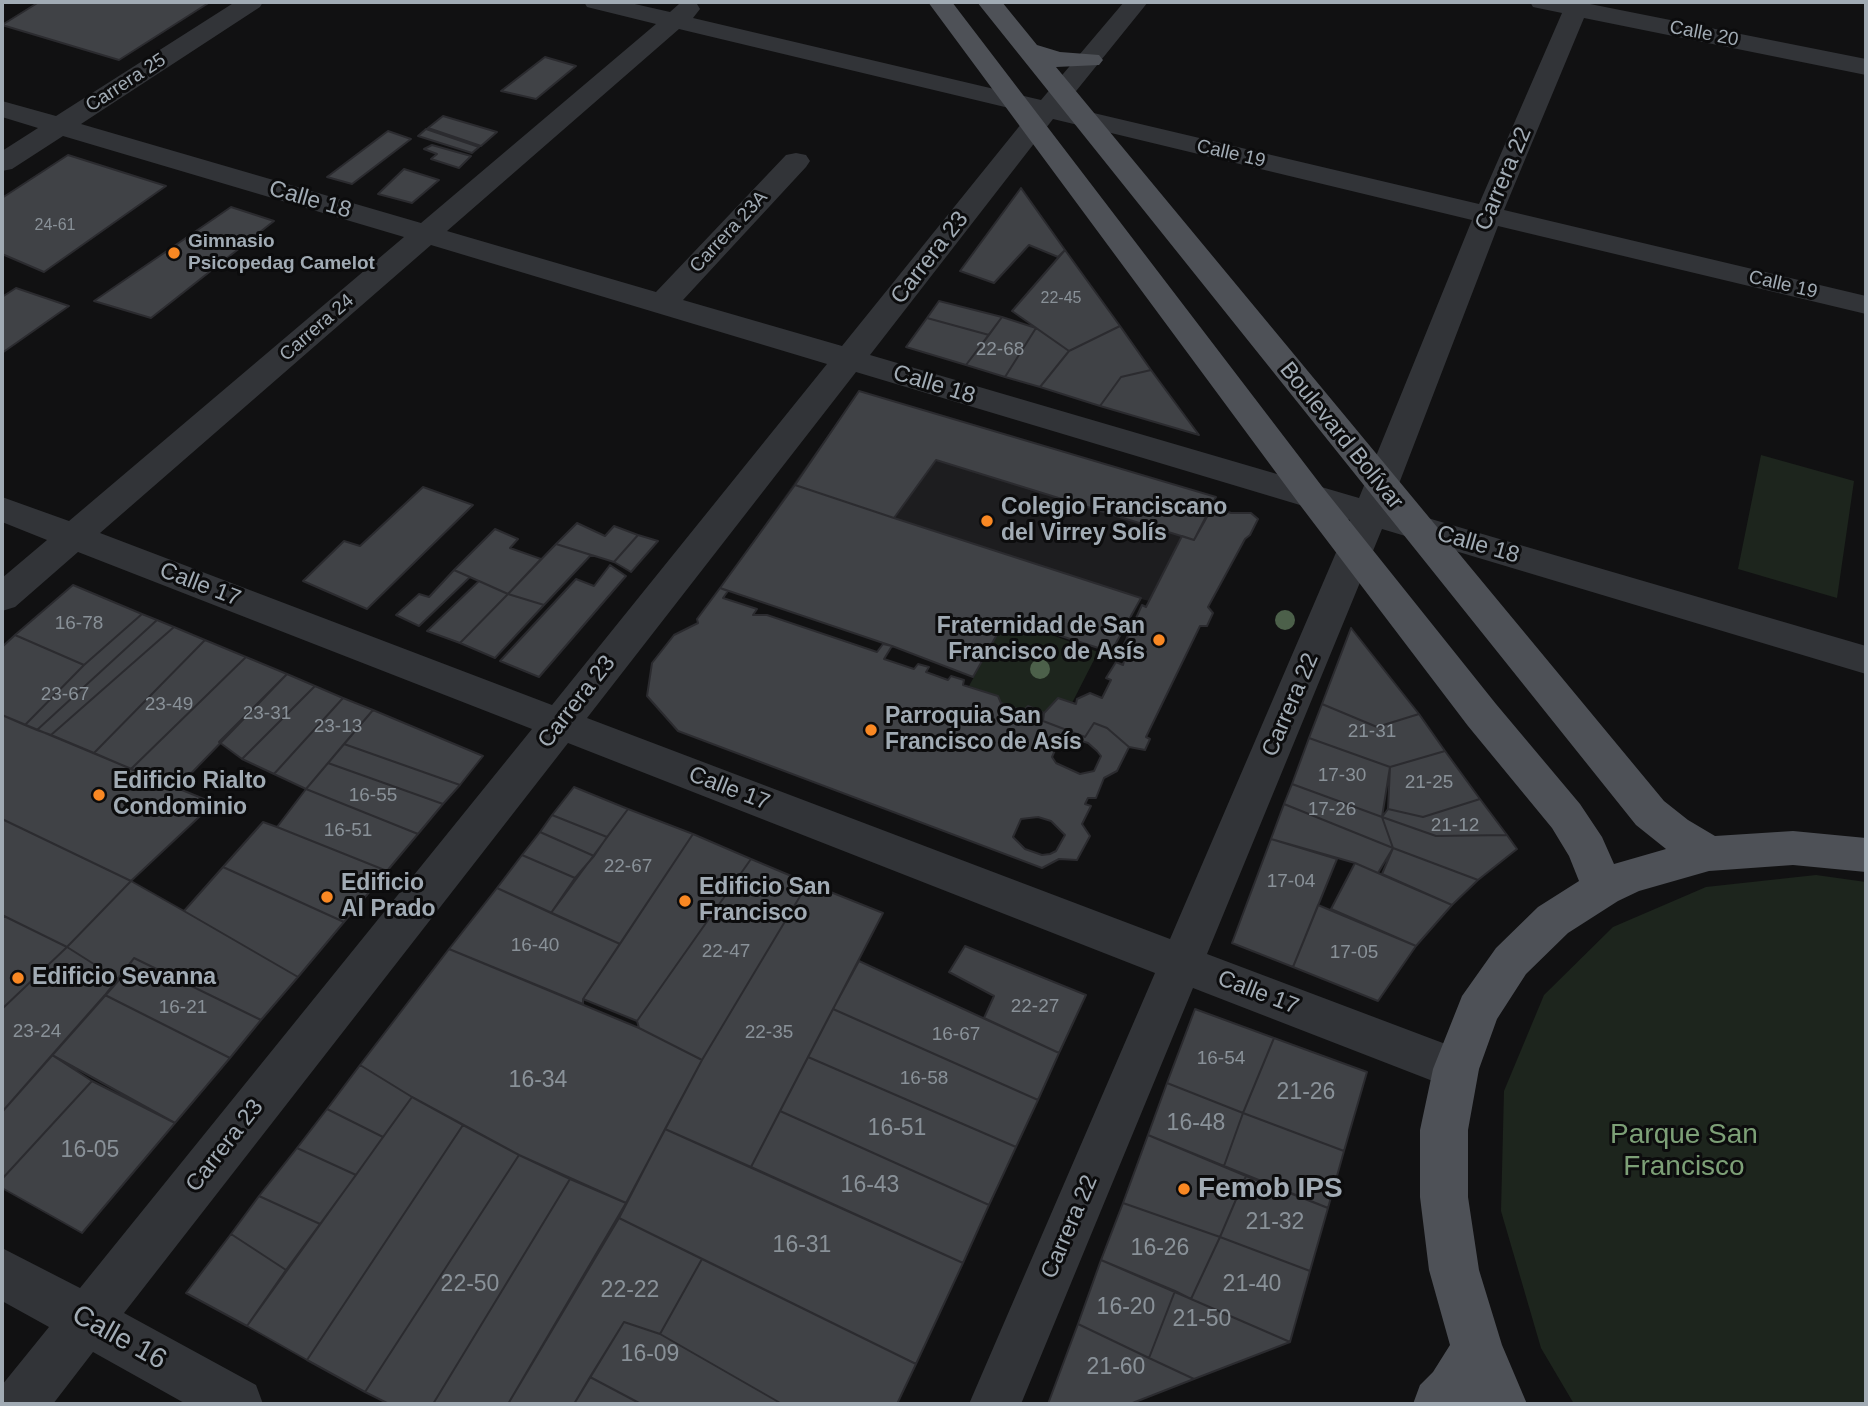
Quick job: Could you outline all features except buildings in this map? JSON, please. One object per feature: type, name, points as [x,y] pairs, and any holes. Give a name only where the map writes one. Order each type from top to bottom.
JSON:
[{"type":"main road","name":"Boulevard Bolívar","points":[[940,2],[1048,110],[1370,517],[1482,715],[1566,816],[1587,849],[1603,888]]},
{"type":"main road","name":"Boulevard Bolívar","points":[[989,2],[1028,50],[1048,110],[1312,497],[1370,517]]},
{"type":"main road","points":[[1028,50],[1058,60],[1090,60]]},
{"type":"main road","name":"Boulevard Bolívar","points":[[1414,526],[1650,813],[1673,832],[1709,854]]},
{"type":"main road","points":[[1501,1404],[1477,1349],[1454,1270],[1444,1197],[1444,1130],[1456,1069],[1478,1010],[1511,961],[1553,920],[1603,888],[1660,866],[1709,854],[1793,848],[1866,855]]},
{"type":"main road","points":[[1439,1404],[1452,1391],[1477,1349]]},
{"type":"street","name":"Carrera 25","points":[[2,163],[251,2]]},
{"type":"street","name":"Calle 19","points":[[596,2],[685,11],[1048,110],[1866,305]]},
{"type":"street","name":"Carrera 23","points":[[20,1404],[1136,2]]},
{"type":"street","name":"Calle 20","points":[[1542,2],[1577,5],[1866,67]]},
{"type":"street","name":"Carrera 22","points":[[995,1404],[1370,517],[1488,215],[1577,5]]},
{"type":"street","name":"Carrera 24","points":[[2,598],[685,11]]},
{"type":"street","name":"Calle 18","points":[[2,109],[1312,497]]},
{"type":"street","name":"Carrera 23A","points":[[662,304],[796,161]]},
{"type":"street","name":"Calle 17","points":[[2,509],[1456,1069]]},
{"type":"street","name":"Calle 18","points":[[1370,517],[1414,526],[1866,660]]},
{"type":"street","name":"Calle 16","points":[[2,1273],[237,1404]]},
{"type":"shaded area","name":"Colegio Franciscano del Virrey Solís","points":[[859,391],[1216,497],[1194,540],[1182,536],[1149,601],[1141,599],[1111,652],[1011,620],[1004,622],[973,677],[892,646],[720,588]]},
{"type":"green space","points":[[1761,455],[1854,481],[1837,598],[1738,569]]},
{"type":"green space","points":[[1011,620],[1098,652],[1072,703],[1058,698],[1044,713],[1028,707],[1023,711],[1001,703],[998,696],[969,686],[1004,622]]},
{"type":"green space","name":"Parque San Francisco","points":[[1816,875],[1866,882],[1866,1404],[1574,1404],[1541,1348],[1501,1211],[1504,1091],[1544,995],[1613,927],[1706,887]]},
{"type":"place","name":"Gimnasio Psicopedag Camelot","points":[[174,253]]},
{"type":"place","name":"Colegio Franciscano del Virrey Solís","points":[[987,521]]},
{"type":"place","name":"Fraternidad de San Francisco de Asís","points":[[1159,640]]},
{"type":"place","name":"Parroquia San Francisco de Asís","points":[[871,730]]},
{"type":"place","name":"Edificio Rialto Condominio","points":[[99,795]]},
{"type":"place","name":"Edificio Al Prado","points":[[327,897]]},
{"type":"place","name":"Edificio San Francisco","points":[[685,901]]},
{"type":"place","name":"Edificio Sevanna","points":[[18,978]]},
{"type":"place","name":"Femob IPS","points":[[1184,1189]]}]
